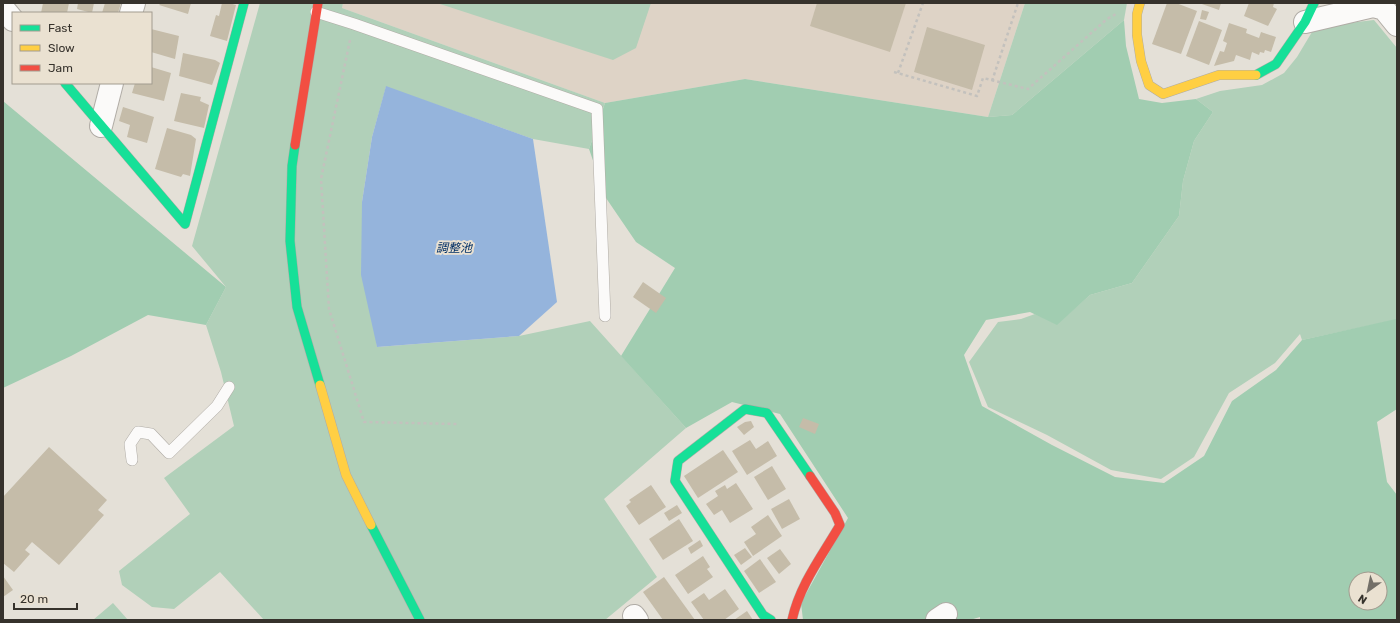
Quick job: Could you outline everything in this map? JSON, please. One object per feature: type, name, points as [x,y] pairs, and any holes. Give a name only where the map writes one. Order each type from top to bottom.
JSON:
[{"type":"street","points":[[66,84],[185,224],[244,3]]},
{"type":"street","points":[[1140,3],[1137,14],[1137,35],[1141,61],[1149,85],[1163,94],[1219,75],[1256,75],[1276,64],[1309,12],[1373,6],[1384,8],[1397,25]]},
{"type":"street","points":[[317,7],[292,166],[290,241],[297,307],[346,475],[420,620]]},
{"type":"street","points":[[101,126],[112,84]]},
{"type":"street","points":[[771,620],[763,615],[675,481],[678,461],[745,409],[767,413],[835,513],[840,525],[832,541],[802,588],[792,620]]},
{"type":"lane","points":[[317,7],[354,24],[597,109],[605,316]]},
{"type":"lane","points":[[132,460],[130,444],[138,432],[151,434],[169,453],[217,406],[229,387]]},
{"type":"path","points":[[898,73],[923,3]]},
{"type":"path","points":[[992,81],[1018,3]]},
{"type":"path","points":[[894,72],[977,96],[983,78],[1028,89],[1107,19]]},
{"type":"path","points":[[354,24],[321,179],[329,309],[364,422],[457,424]]},
{"type":"shaded area","points":[[343,3],[1025,3],[988,117],[745,79],[605,103],[342,8]]},
{"type":"green space","points":[[260,3],[343,3],[342,8],[605,103],[589,149],[533,139],[386,87],[372,137],[362,202],[377,347],[519,336],[590,321],[686,428],[604,499],[657,577],[605,620],[264,620],[220,572],[174,609],[152,607],[122,585],[119,571],[190,514],[164,478],[234,426],[221,372],[206,325],[226,287],[192,246]]},
{"type":"green space","points":[[437,3],[651,3],[636,48],[613,60]]},
{"type":"green space","points":[[1025,3],[1127,3],[1124,20],[1012,115],[988,117]]},
{"type":"green space","points":[[1124,20],[1126,46],[1139,99],[1162,103],[1196,99],[1213,112],[1194,141],[1183,181],[1179,216],[1132,283],[1090,295],[1057,325],[1030,312],[986,320],[964,355],[982,406],[1052,445],[1115,477],[1164,483],[1204,456],[1232,401],[1276,370],[1302,340],[1396,319],[1397,409],[1377,422],[1387,482],[1397,495],[1397,620],[980,620],[980,617],[970,620],[803,620],[801,603],[848,518],[780,414],[732,402],[686,428],[621,356],[675,268],[636,242],[606,198],[589,149],[605,103],[745,79],[988,117],[1012,115]]},
{"type":"green space","points":[[1374,20],[1397,48],[1397,322],[1395,320],[1302,340],[1300,334],[1275,363],[1229,393],[1194,457],[1161,479],[1111,470],[1047,435],[988,407],[969,362],[998,322],[1021,319],[1035,314],[1057,324],[1090,295],[1132,283],[1179,216],[1183,181],[1194,141],[1213,112],[1196,99],[1220,91],[1262,85],[1284,73],[1297,57],[1315,27]]},
{"type":"green space","points":[[3,101],[226,287],[206,325],[148,315],[71,356],[3,388]]},
{"type":"green space","points":[[113,603],[128,620],[93,620]]},
{"type":"water","name":"調整池","points":[[386,86],[533,139],[557,302],[519,336],[377,347],[361,275],[362,202],[372,137]]},
{"type":"building","points":[[43,3],[69,3],[67,12],[41,12]]},
{"type":"building","points":[[78,3],[94,3],[92,12],[77,9]]},
{"type":"building","points":[[105,3],[121,3],[118,12],[102,12]]},
{"type":"building","points":[[161,3],[191,3],[188,14],[159,5]]},
{"type":"building","points":[[222,3],[236,5],[227,41],[210,36],[216,15],[219,16]]},
{"type":"building","points":[[817,3],[906,3],[890,52],[810,26]]},
{"type":"building","points":[[1167,3],[1176,3],[1197,11],[1181,54],[1152,44]]},
{"type":"building","points":[[1199,3],[1221,3],[1219,10]]},
{"type":"building","points":[[1249,3],[1274,3],[1273,7],[1277,9],[1268,26],[1244,16]]},
{"type":"building","points":[[1202,10],[1209,12],[1206,20],[1200,19]]},
{"type":"building","points":[[1199,21],[1222,30],[1209,65],[1186,56]]},
{"type":"building","points":[[1229,23],[1247,29],[1246,33],[1259,38],[1261,32],[1276,37],[1271,52],[1265,50],[1264,53],[1260,52],[1259,55],[1252,52],[1250,60],[1236,55],[1234,61],[1214,66],[1220,51],[1224,52],[1227,43],[1223,41]]},
{"type":"building","points":[[927,27],[985,45],[972,90],[914,72]]},
{"type":"building","points":[[152,29],[179,36],[175,59],[152,52]]},
{"type":"building","points":[[183,53],[215,60],[220,63],[212,85],[179,76]]},
{"type":"building","points":[[152,67],[171,73],[164,101],[132,93],[135,84],[152,84]]},
{"type":"building","points":[[181,93],[201,97],[200,101],[209,105],[204,128],[174,121]]},
{"type":"building","points":[[123,107],[154,117],[147,143],[127,137],[130,125],[119,121]]},
{"type":"building","points":[[167,128],[191,135],[196,139],[190,176],[183,174],[181,177],[155,169]]},
{"type":"building","points":[[643,282],[666,298],[656,313],[633,297]]},
{"type":"building","points":[[803,418],[819,424],[815,434],[799,427]]},
{"type":"building","points":[[751,421],[754,427],[744,435],[737,427],[745,422]]},
{"type":"building","points":[[750,440],[756,449],[768,441],[777,456],[747,475],[732,451]]},
{"type":"building","points":[[49,447],[107,500],[98,510],[104,515],[59,565],[32,542],[25,550],[30,554],[14,572],[3,563],[3,497]]},
{"type":"building","points":[[723,450],[738,472],[698,498],[684,476]]},
{"type":"building","points":[[772,466],[786,489],[768,500],[754,477]]},
{"type":"building","points":[[736,483],[753,509],[730,523],[722,510],[714,515],[706,504],[718,496],[715,491],[725,485],[727,489]]},
{"type":"building","points":[[651,485],[666,507],[639,525],[626,506],[631,502],[629,500]]},
{"type":"building","points":[[789,499],[800,519],[782,529],[771,509]]},
{"type":"building","points":[[677,505],[682,513],[669,521],[664,513]]},
{"type":"building","points":[[768,515],[782,536],[753,556],[744,542],[756,534],[751,527]]},
{"type":"building","points":[[679,519],[693,541],[663,560],[649,539]]},
{"type":"building","points":[[700,540],[703,546],[691,554],[688,548]]},
{"type":"building","points":[[745,548],[752,557],[741,565],[734,555]]},
{"type":"building","points":[[780,549],[791,564],[779,574],[767,558]]},
{"type":"building","points":[[703,556],[710,567],[707,569],[713,577],[688,594],[675,575]]},
{"type":"building","points":[[760,559],[776,582],[759,593],[744,571]]},
{"type":"building","points":[[3,576],[13,590],[3,597]]},
{"type":"building","points":[[664,577],[695,620],[663,620],[643,592]]},
{"type":"building","points":[[725,589],[739,609],[724,620],[704,620],[691,602],[704,593],[709,600]]},
{"type":"building","points":[[747,611],[753,620],[734,620]]},
{"type":"traffic: fast","points":[[66,84],[185,224],[244,3]]},
{"type":"traffic: fast","points":[[1256,75],[1276,64],[1305,22],[1314,3]]},
{"type":"traffic: fast","points":[[295,145],[292,166],[290,241],[297,307],[320,385]]},
{"type":"traffic: fast","points":[[771,620],[763,615],[675,481],[678,461],[745,409],[767,413],[810,476]]},
{"type":"traffic: fast","points":[[371,525],[420,620]]},
{"type":"traffic: slow","points":[[1140,3],[1137,14],[1137,35],[1141,61],[1149,85],[1163,94],[1219,75],[1256,75]]},
{"type":"traffic: slow","points":[[320,385],[346,475],[371,525]]},
{"type":"traffic: jam","points":[[295,145],[318,3]]},
{"type":"traffic: jam","points":[[792,620],[800,594],[806,582],[840,525],[835,513],[810,476]]}]
